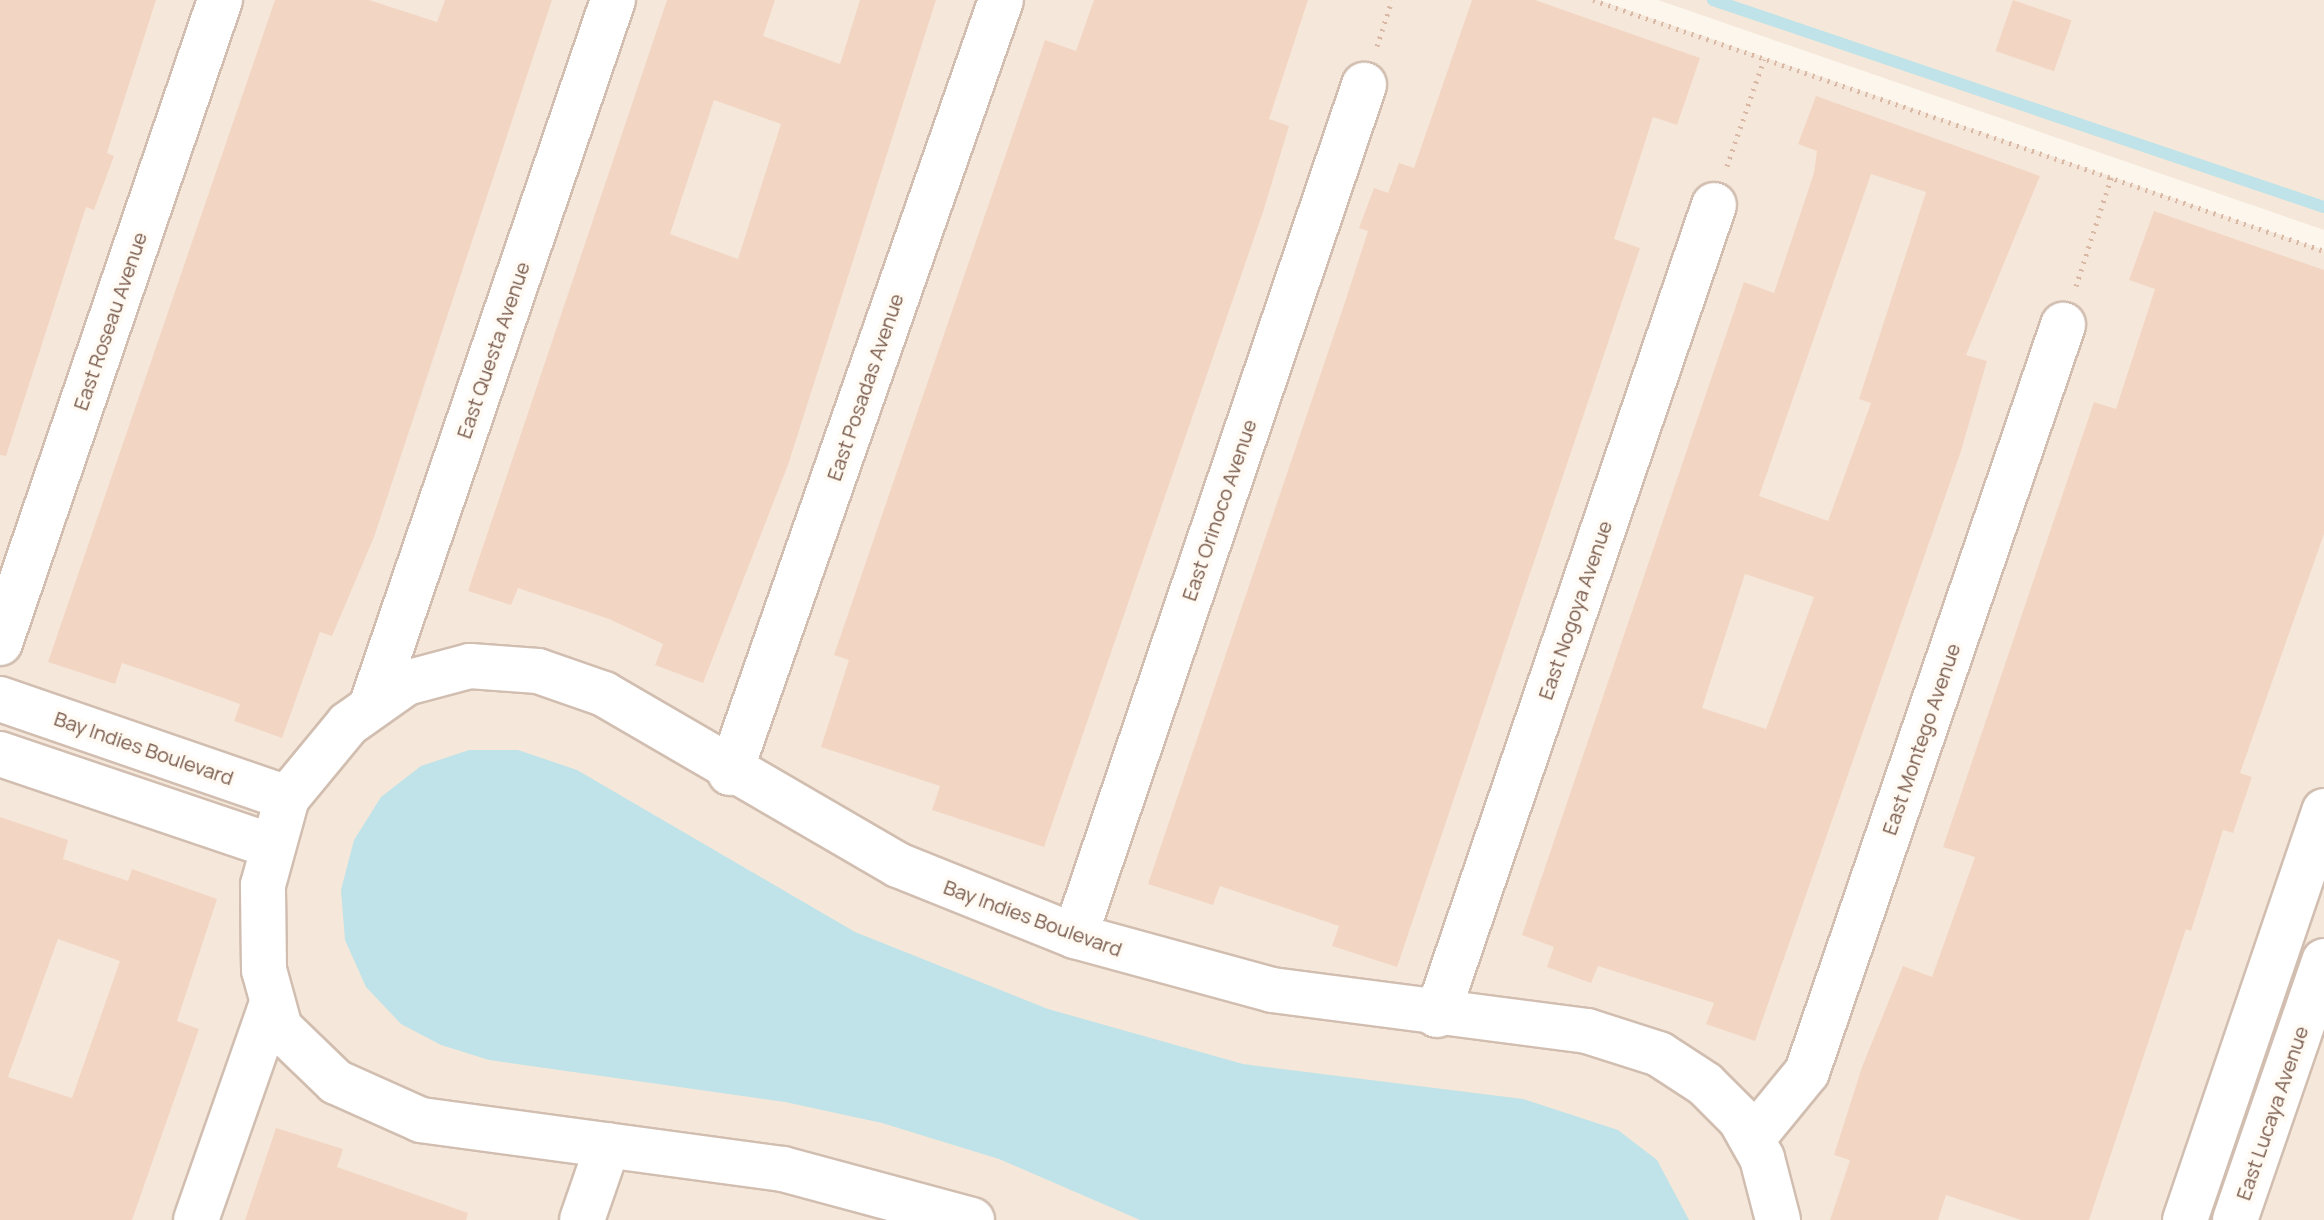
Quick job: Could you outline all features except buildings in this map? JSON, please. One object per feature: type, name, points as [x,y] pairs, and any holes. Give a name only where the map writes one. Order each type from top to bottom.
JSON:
[{"type":"street","name":"East Roseau Avenue","points":[[0,643],[220,0]]},
{"type":"street","name":"East Questa Avenue","points":[[373,701],[613,0]]},
{"type":"street","name":"East Posadas Avenue","points":[[730,773],[1001,0]]},
{"type":"street","name":"East Orinoco Avenue","points":[[1075,936],[1364,85]]},
{"type":"street","name":"East Nogoya Avenue","points":[[1437,1015],[1714,205]]},
{"type":"street","name":"East Montego Avenue","points":[[1753,1138],[1807,1072],[2063,325]]},
{"type":"street","name":"Bay Indies Boulevard","points":[[972,1220],[783,1169],[449,1125],[391,1109],[314,1066],[271,1006],[261,923],[272,846],[287,798],[315,758],[373,701],[470,666],[538,671],[604,694],[730,773],[898,865],[1075,936],[1229,981],[1437,1015],[1622,1039],[1705,1084],[1753,1138],[1778,1220]]},
{"type":"street","name":"Bay Indies Boulevard","points":[[0,699],[287,798]]},
{"type":"street","points":[[0,754],[272,846]]},
{"type":"street","points":[[2185,1220],[2324,811]]},
{"type":"street","name":"East Lucaya Avenue","points":[[2235,1220],[2324,961]]},
{"type":"street","points":[[196,1220],[271,1006]]},
{"type":"street","points":[[2217,1127],[2262,1142]]},
{"type":"street","points":[[582,1220],[608,1145]]},
{"type":"path","points":[[1593,0],[2324,251]]},
{"type":"path","points":[[1714,205],[1764,59]]},
{"type":"path","points":[[2063,325],[2112,178]]},
{"type":"shaded area","points":[[0,0],[1599,0],[2324,250],[2324,1220],[0,1220]]},
{"type":"shaded area","points":[[1658,0],[2324,0],[2324,230]]},
{"type":"water","points":[[469,750],[518,750],[577,770],[855,932],[1048,1009],[1243,1064],[1523,1099],[1618,1130],[1657,1160],[1689,1220],[1140,1220],[999,1159],[882,1123],[785,1102],[489,1060],[441,1045],[401,1024],[366,987],[345,940],[341,890],[354,840],[381,797],[421,766]]},
{"type":"waterway","points":[[1713,0],[2324,207]]}]
